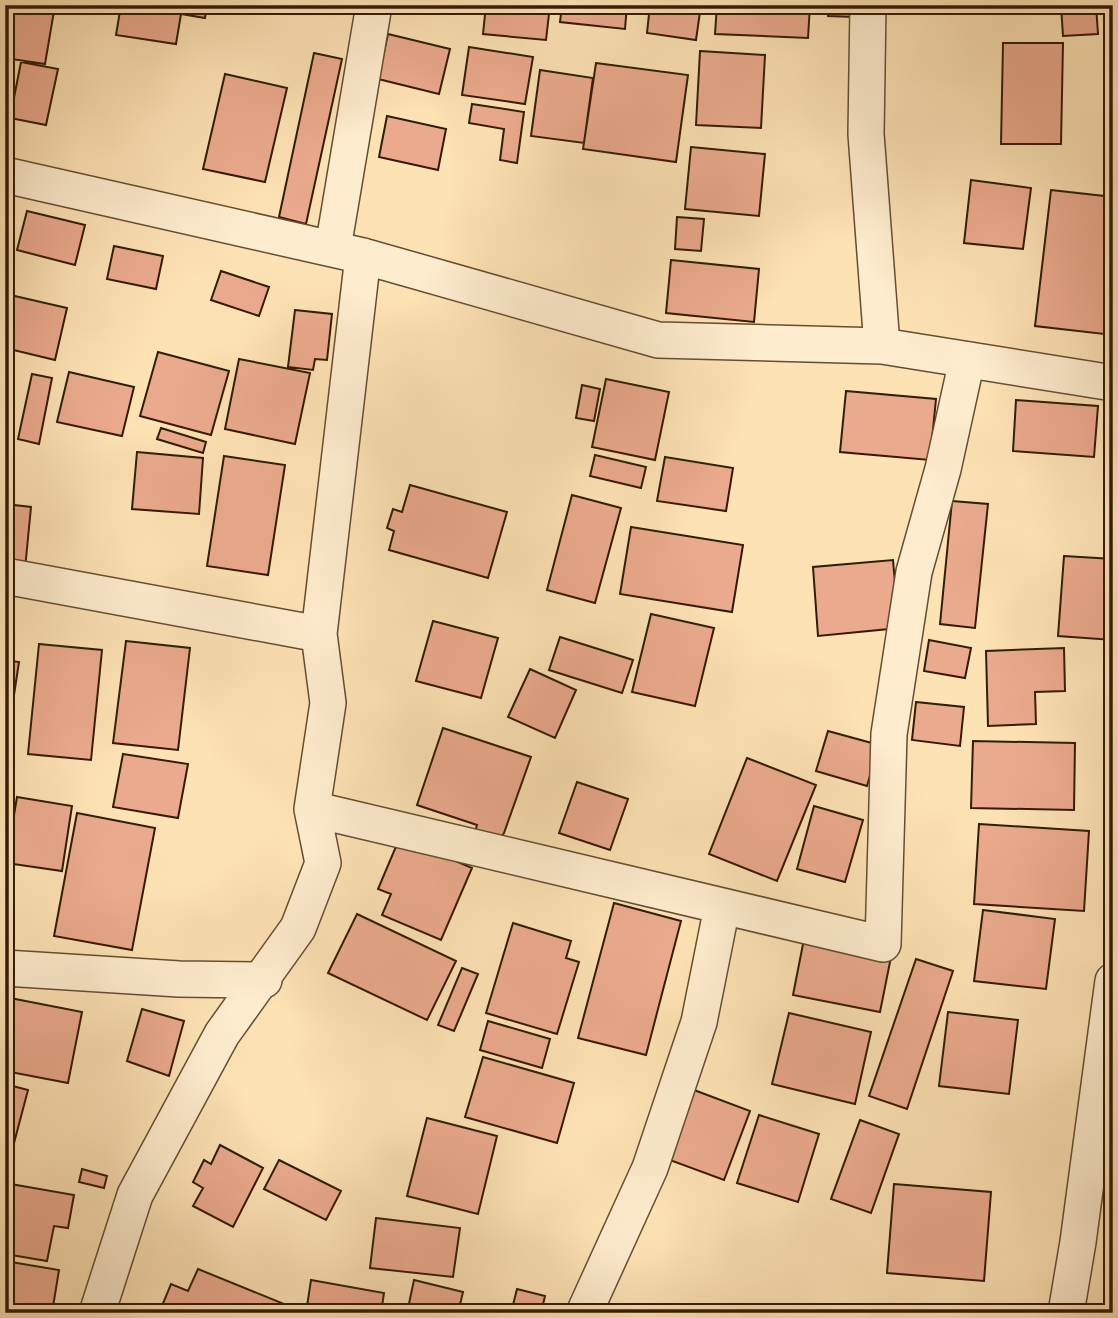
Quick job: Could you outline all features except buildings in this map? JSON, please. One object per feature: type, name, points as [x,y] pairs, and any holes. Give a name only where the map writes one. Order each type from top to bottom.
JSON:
[{"type":"street","points":[[97,1313],[135,1195],[222,1034],[264,980],[298,928],[323,863],[312,809],[328,703],[319,634],[348,252],[374,5]]},
{"type":"street","points":[[868,5],[866,134],[882,346]]},
{"type":"street","points":[[5,175],[348,252],[658,340],[882,346],[1113,383]]},
{"type":"street","points":[[312,809],[883,944],[889,734],[914,572],[943,469],[967,359]]},
{"type":"street","points":[[5,576],[319,634]]},
{"type":"street","points":[[584,1313],[655,1155],[699,1022],[722,907]]},
{"type":"street","points":[[5,968],[179,979],[264,980]]},
{"type":"street","points":[[1066,1313],[1079,1241],[1113,981]]}]
